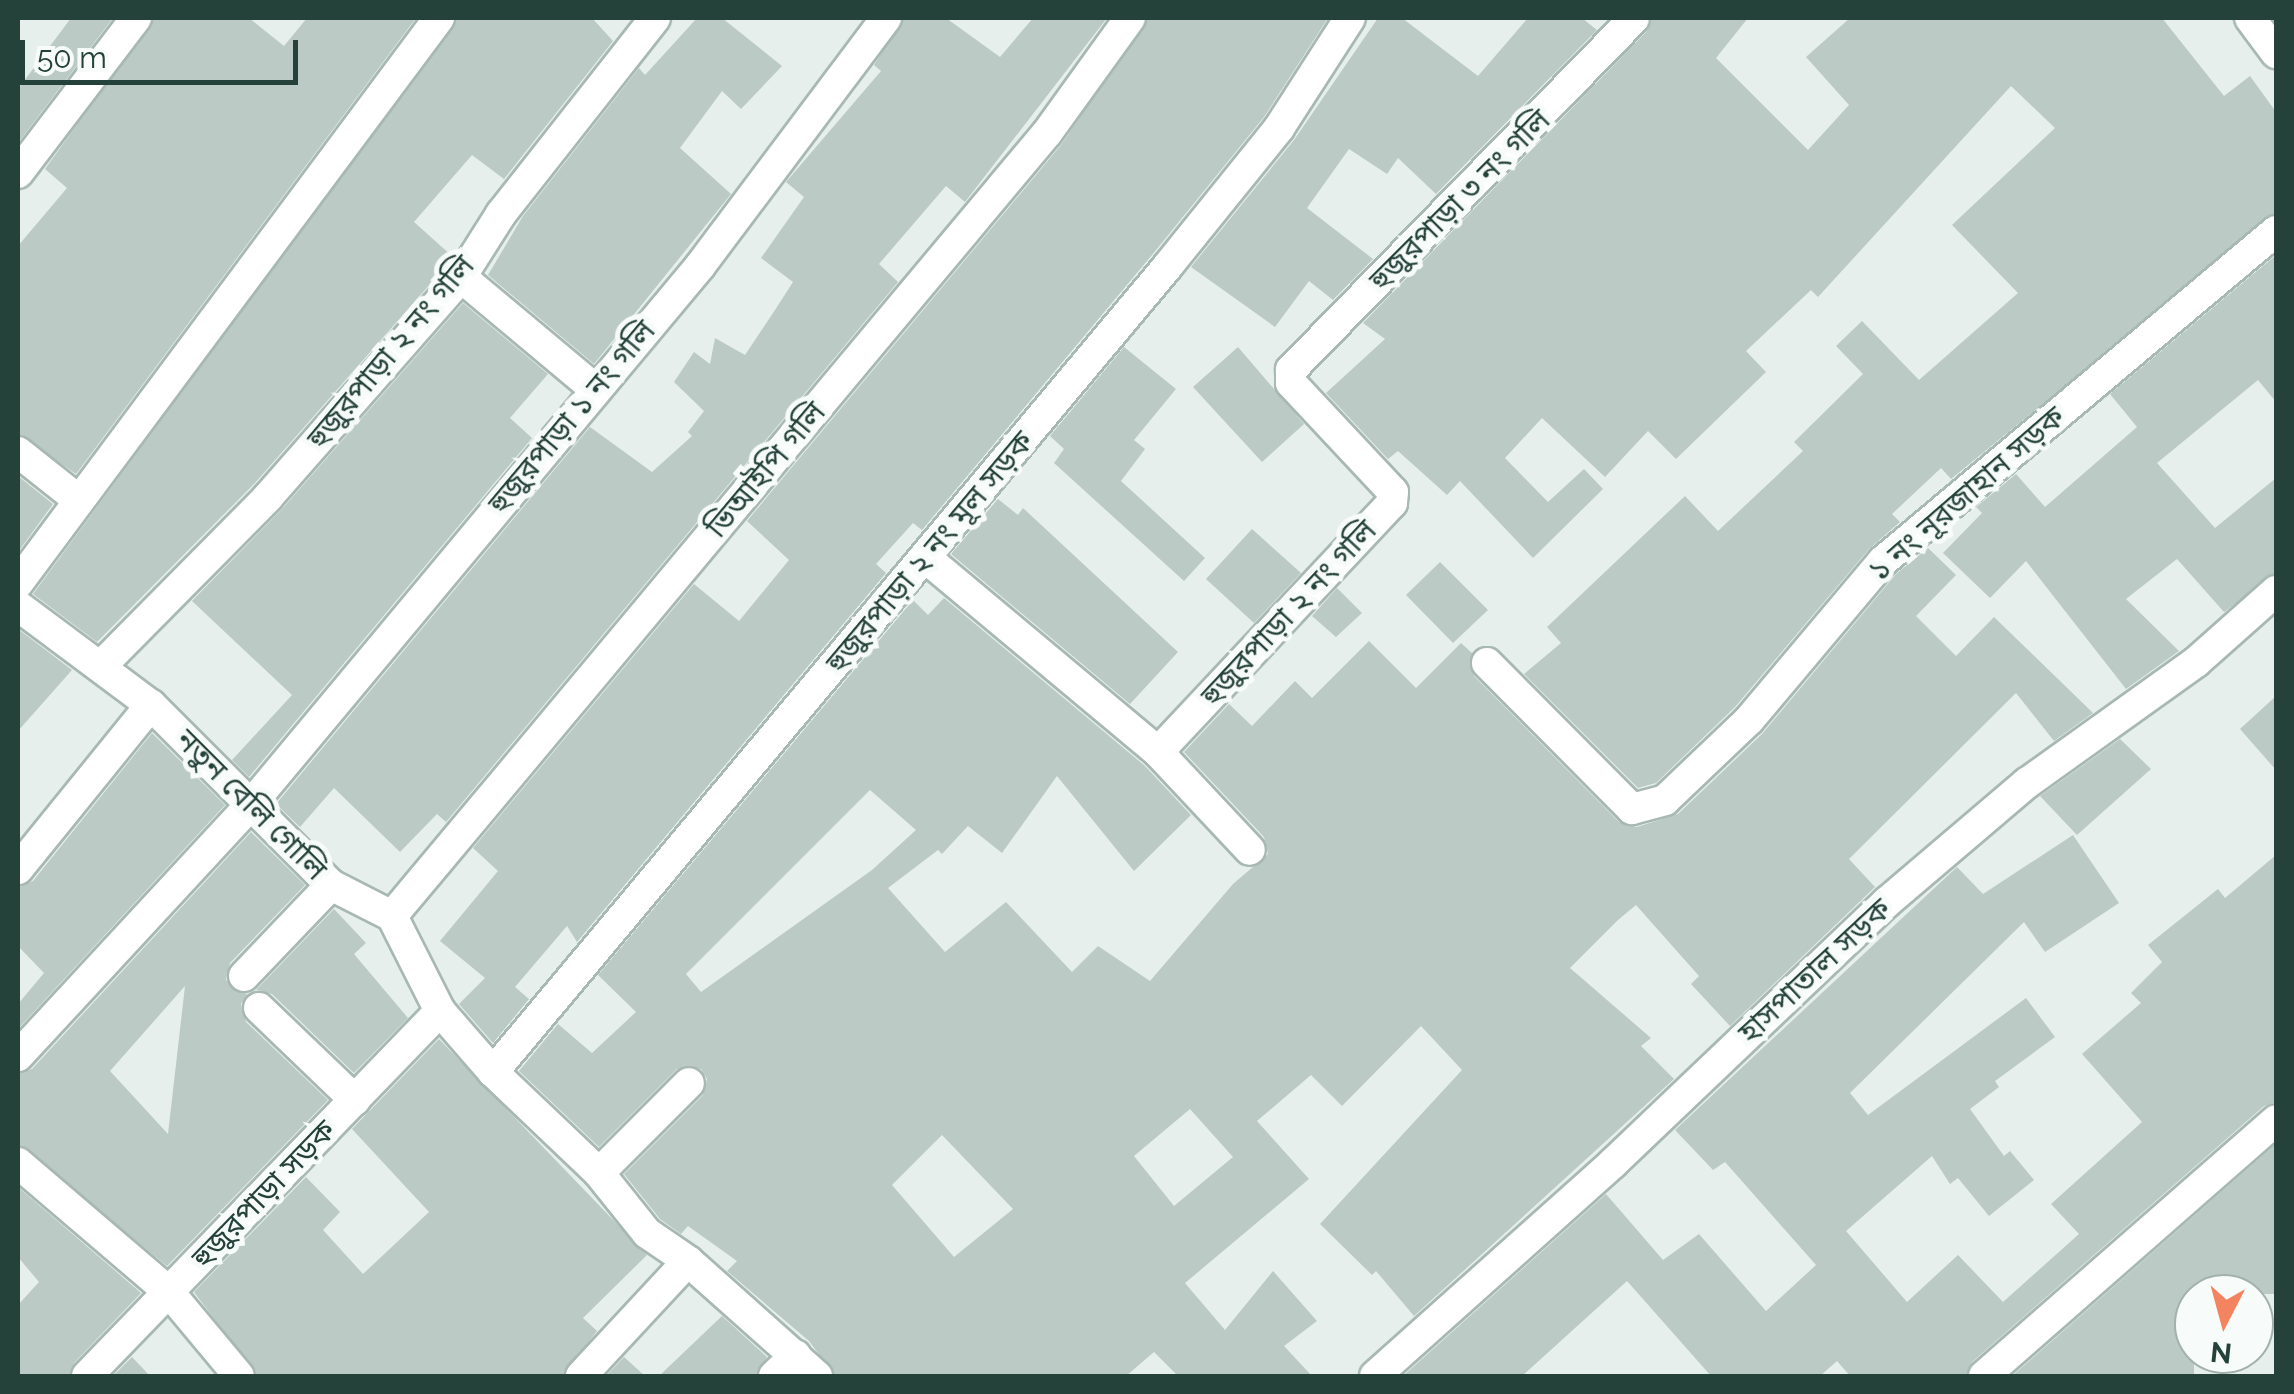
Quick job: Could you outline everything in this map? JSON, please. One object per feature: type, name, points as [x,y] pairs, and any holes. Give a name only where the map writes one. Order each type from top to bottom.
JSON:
[{"type":"street","points":[[21,162],[136,18]]},
{"type":"street","points":[[18,602],[76,498],[439,18]]},
{"type":"street","name":"হুজুরপাড়া ২ নং গলি","points":[[102,664],[268,496],[461,277],[501,214],[656,18]]},
{"type":"street","name":"হুজুরপাড়া ১ নং গলি","points":[[18,1056],[248,808],[700,266],[886,18]]},
{"type":"street","name":"ভিআইপি গলি","points":[[392,916],[1047,134],[1130,18]]},
{"type":"street","name":"হুজুরপাড়া ২ নং মূল সড়ক","points":[[493,1072],[926,558],[1278,128],[1350,18]]},
{"type":"street","name":"হুজুরপাড়া ৩ নং গলি","points":[[1291,383],[1291,370],[1634,18]]},
{"type":"street","points":[[2250,18],[2276,52]]},
{"type":"street","name":"১ নং নূরজাহান সড়ক","points":[[1487,662],[1632,808],[1665,800],[1749,720],[1883,561],[2276,231]]},
{"type":"street","points":[[461,277],[595,389]]},
{"type":"street","name":"হুজুরপাড়া ২ নং গলি","points":[[1158,752],[1392,502],[1393,492],[1291,383]]},
{"type":"street","points":[[18,452],[76,498]]},
{"type":"street","points":[[926,558],[1158,752],[1250,850]]},
{"type":"street","name":"হাসপাতাল সড়ক","points":[[1374,1376],[1613,1163],[1888,902],[2027,782],[2196,662],[2276,591]]},
{"type":"street","name":"নতুন বেলি গোলি","points":[[18,602],[151,705],[248,808],[331,884],[392,916]]},
{"type":"street","points":[[18,869],[151,705]]},
{"type":"street","points":[[244,976],[331,884]]},
{"type":"street","points":[[392,916],[440,1011],[493,1072],[599,1172],[647,1233],[688,1261],[806,1366]]},
{"type":"street","points":[[259,1008],[356,1100]]},
{"type":"street","name":"হুজুরপাড়া সড়ক","points":[[88,1376],[440,1011]]},
{"type":"street","points":[[599,1172],[689,1084]]},
{"type":"street","points":[[1984,1376],[2276,1120]]},
{"type":"street","points":[[18,1163],[169,1292],[239,1376]]},
{"type":"street","points":[[581,1376],[688,1261]]},
{"type":"street","points":[[774,1376],[806,1366]]},
{"type":"building","points":[[71,18],[113,18],[18,143],[18,89]]},
{"type":"building","points":[[154,18],[249,18],[284,46],[307,18],[416,18],[76,474],[18,434],[18,246],[67,188],[45,169]]},
{"type":"building","points":[[457,18],[592,18],[613,41],[504,179],[472,155],[414,222],[452,256],[446,266],[254,484],[97,642],[33,594]]},
{"type":"building","points":[[697,18],[722,18],[782,66],[741,109],[722,91],[680,148],[731,194],[594,364],[488,275],[523,216],[639,68],[645,75]]},
{"type":"building","points":[[904,18],[946,18],[1000,57],[1033,18],[1107,18],[965,202],[946,186],[879,264],[898,282],[446,822],[437,814],[400,852],[334,788],[300,827],[276,804],[590,427],[652,472],[692,436],[688,432],[704,411],[674,382],[694,352],[710,364],[715,338],[745,355],[793,282],[761,258],[804,197],[786,182],[881,71],[874,65]]},
{"type":"building","points":[[1148,18],[1328,18],[1264,117],[1152,255],[922,530],[913,523],[876,564],[886,573],[577,942],[567,926],[515,987],[529,999],[493,1043],[459,1004],[485,978],[440,941],[498,871],[473,848],[694,584],[739,621],[789,560],[747,521],[1061,145]]},
{"type":"building","points":[[1378,18],[1402,18],[1478,76],[1528,18],[1582,18],[1597,30],[1436,194],[1398,158],[1387,174],[1349,149],[1307,208],[1373,259],[1333,300],[1309,281],[1275,327],[1191,267],[1294,140]]},
{"type":"building","points":[[1652,18],[1748,18],[1716,58],[1808,150],[1849,105],[1806,57],[1850,18],[2162,18],[2224,96],[2250,76],[2276,112],[2276,213],[1951,479],[1941,468],[1892,514],[1900,522],[1869,549],[1735,707],[1656,783],[1638,788],[1524,674],[1561,643],[1547,627],[1685,496],[1718,531],[1803,451],[1794,442],[1863,374],[1836,346],[1862,321],[1919,380],[2018,293],[1952,225],[2055,128],[2011,86],[1818,297],[1811,290],[1746,351],[1766,372],[1676,459],[1648,431],[1605,477],[1542,418],[1505,458],[1548,502],[1584,469],[1603,489],[1533,558],[1460,481],[1447,495],[1398,451],[1388,459],[1326,393],[1385,339],[1363,323],[1647,31]]},
{"type":"building","points":[[2276,255],[2276,402],[2258,380],[2157,463],[2215,528],[2276,478],[2276,573],[2224,612],[2177,559],[2126,599],[2179,651],[2126,689],[2026,561],[1990,598],[1943,553],[1982,513],[1976,507],[2016,474],[2045,507],[2137,427],[2110,394]]},
{"type":"building","points":[[463,303],[548,374],[510,418],[532,438],[249,777],[232,760],[292,695],[192,601],[282,509]]},
{"type":"building","points":[[1124,347],[1176,389],[1134,440],[1145,449],[1121,481],[1205,558],[1184,581],[1054,463],[1064,449],[1050,436]]},
{"type":"building","points":[[1238,347],[1304,424],[1262,462],[1193,387]]},
{"type":"building","points":[[18,476],[53,504],[18,552]]},
{"type":"building","points":[[998,499],[1018,515],[1023,508],[1178,652],[1130,704],[951,554]]},
{"type":"building","points":[[1252,529],[1301,573],[1254,623],[1206,579]]},
{"type":"building","points":[[1928,548],[1956,575],[1916,616],[1956,656],[1994,617],[2093,713],[2054,741],[2016,693],[1849,859],[1875,887],[1730,1026],[1691,984],[1699,976],[1636,905],[1618,920],[1570,968],[1651,1038],[1641,1046],[1674,1079],[1414,1316],[1376,1271],[1372,1275],[1320,1224],[1462,1070],[1421,1026],[1342,1106],[1311,1075],[1257,1121],[1309,1179],[1185,1283],[1225,1330],[1273,1271],[1317,1321],[1284,1346],[1312,1376],[1178,1376],[1154,1352],[1126,1376],[835,1376],[809,1341],[727,1271],[737,1261],[688,1226],[681,1234],[660,1219],[624,1174],[703,1095],[707,1079],[701,1069],[677,1069],[599,1147],[519,1071],[558,1024],[592,1053],[636,1012],[598,975],[913,600],[928,615],[944,598],[1145,766],[1191,815],[1134,871],[1057,776],[1002,853],[968,826],[942,854],[938,850],[888,888],[945,952],[1006,902],[1072,972],[1098,946],[1150,981],[1233,884],[1268,854],[1264,837],[1184,752],[1229,704],[1252,726],[1295,681],[1312,698],[1369,641],[1416,688],[1461,643],[1472,653],[1474,676],[1619,822],[1637,827],[1678,814],[1762,734],[1896,574]],"holes":[[[870,790],[916,830],[872,870],[701,992],[686,974]],[[1190,1109],[1233,1157],[1174,1206],[1134,1156]],[[942,1135],[1013,1209],[954,1257],[892,1185]]]},
{"type":"building","points":[[1440,562],[1488,610],[1453,643],[1406,595]]},
{"type":"building","points":[[1337,588],[1362,613],[1336,637],[1312,616]]},
{"type":"building","points":[[18,629],[72,670],[18,731]]},
{"type":"building","points":[[2276,696],[2276,770],[2240,729]]},
{"type":"building","points":[[152,733],[225,805],[18,1029],[18,1004],[44,973],[18,946],[18,887],[33,881]]},
{"type":"building","points":[[2120,739],[2151,769],[2077,835],[2040,796]]},
{"type":"building","points":[[251,832],[305,885],[230,963],[226,980],[247,994],[241,1004],[246,1022],[328,1100],[167,1266],[18,1145],[18,1074],[32,1069]],"holes":[[[185,986],[168,1134],[110,1071]]]},
{"type":"building","points":[[2073,835],[2119,903],[2045,952],[2024,922],[1850,1093],[1868,1115],[2026,998],[2055,1037],[1995,1081],[1999,1087],[1970,1109],[2004,1156],[2010,1151],[2034,1180],[1989,1216],[1958,1178],[1950,1184],[1932,1156],[1846,1231],[1907,1302],[1958,1255],[2003,1302],[2079,1234],[2051,1204],[2142,1122],[2082,1054],[2141,1003],[2131,993],[2162,962],[2148,945],[2218,889],[2225,898],[2276,855],[2276,1102],[2264,1106],[1972,1362],[1966,1376],[1850,1376],[1837,1361],[1820,1376],[1711,1376],[1627,1281],[1522,1376],[1403,1376],[1606,1194],[1663,1260],[1699,1234],[1766,1311],[1816,1265],[1725,1162],[1713,1170],[1675,1130],[1957,867],[1983,894]]},
{"type":"building","points":[[334,909],[366,943],[354,954],[408,1018],[354,1073],[272,994],[256,990]]},
{"type":"building","points":[[439,1039],[647,1255],[583,1318],[597,1331],[563,1376],[257,1376],[194,1292],[306,1177],[340,1212],[323,1230],[363,1274],[429,1212],[352,1129]]},
{"type":"building","points":[[2276,1144],[2276,1294],[2274,1274],[2174,1274],[2174,1374],[2194,1376],[2012,1376]]},
{"type":"building","points":[[18,1187],[141,1293],[74,1363],[69,1376],[18,1376],[18,1305],[39,1282],[18,1257]]},
{"type":"building","points":[[722,1316],[767,1357],[756,1376],[659,1376]]},
{"type":"building","points":[[132,1357],[150,1376],[113,1376]]},
{"type":"building","points":[[624,1357],[645,1376],[606,1376]]}]
